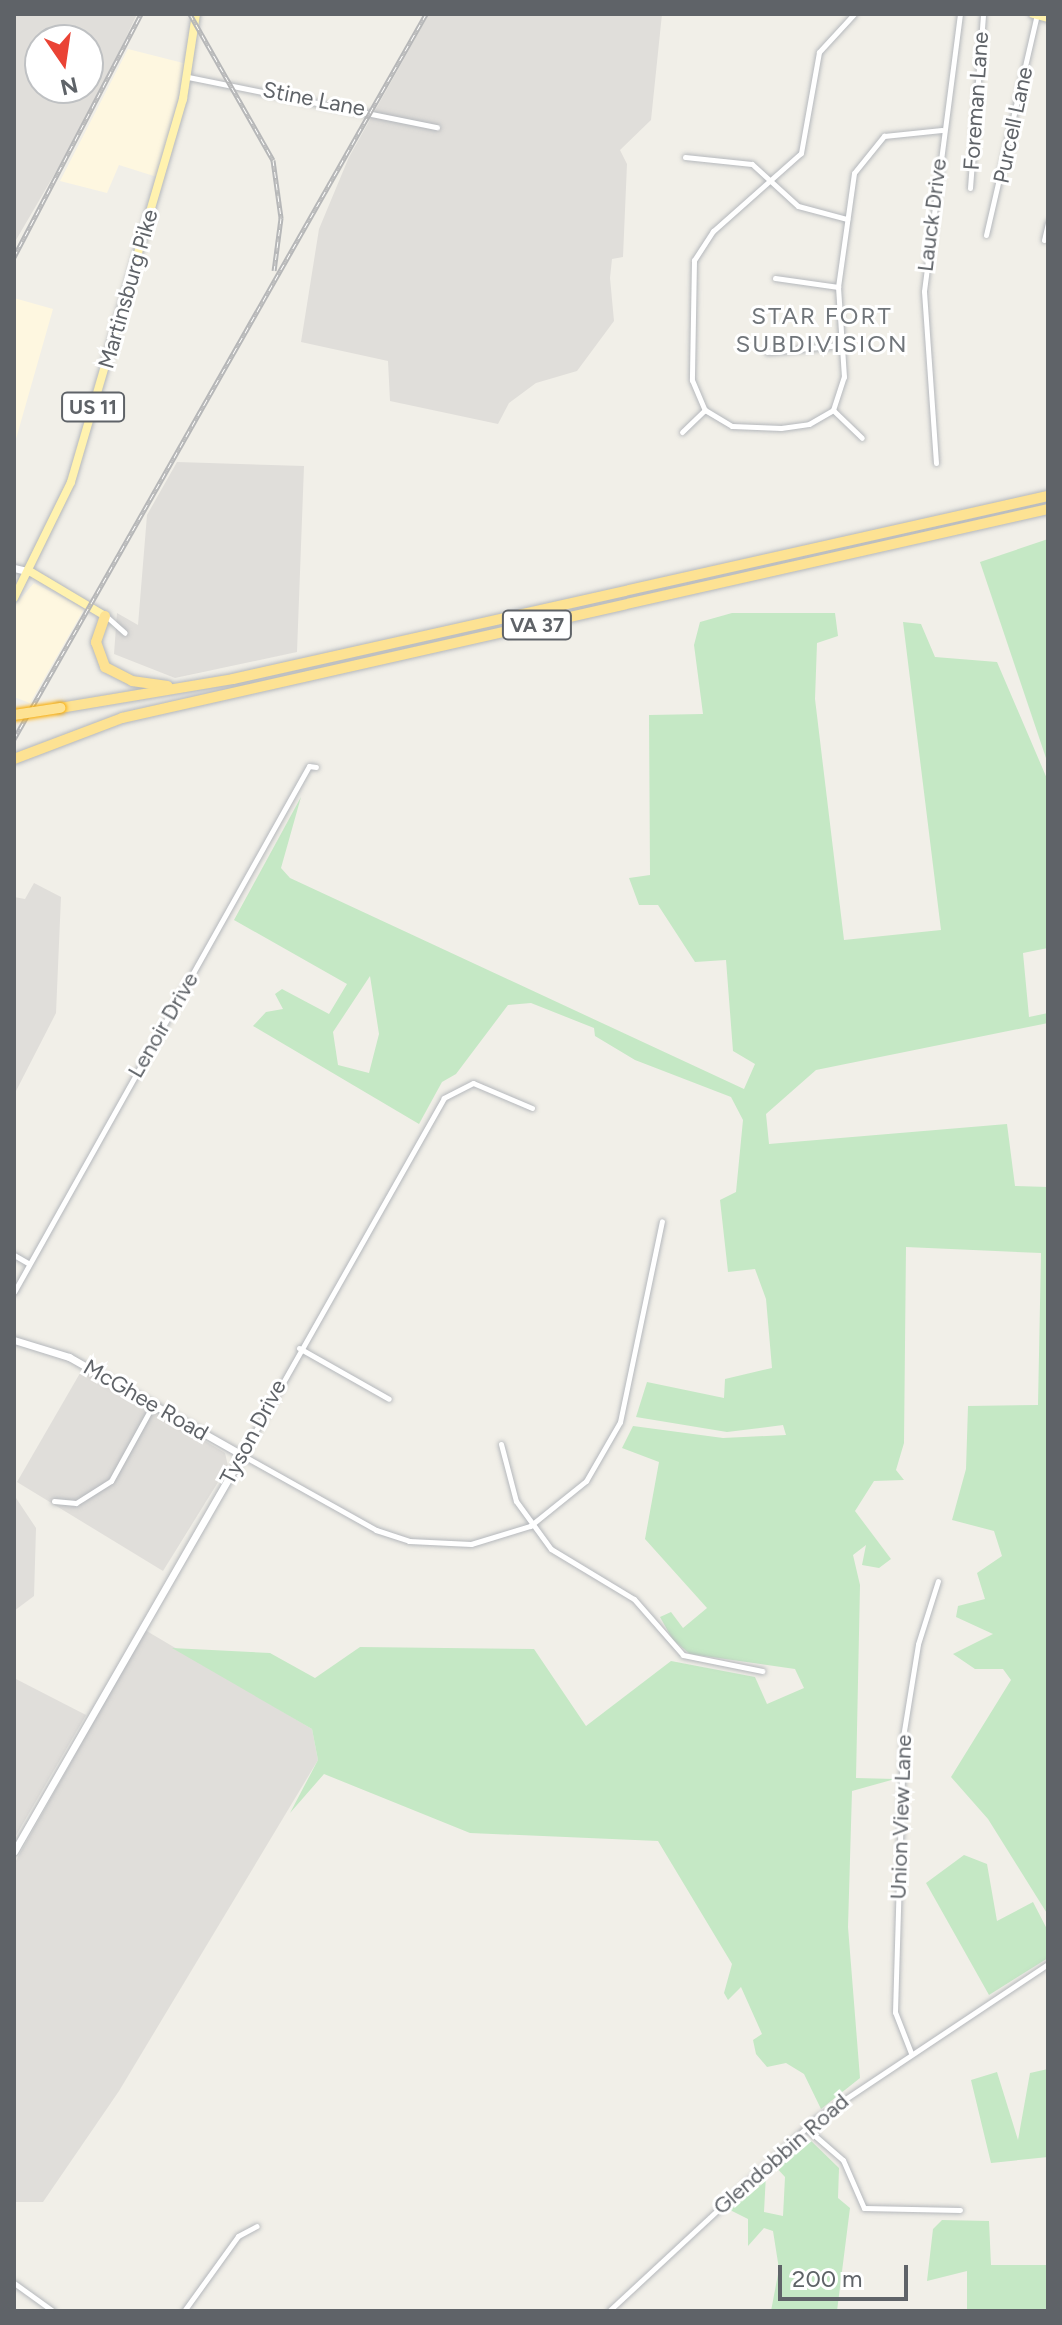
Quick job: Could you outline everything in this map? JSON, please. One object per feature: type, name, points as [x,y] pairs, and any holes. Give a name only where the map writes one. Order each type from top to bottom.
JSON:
[{"type":"highway","name":"VA 37","points":[[14,715],[327,659],[1048,496]]},
{"type":"highway","name":"VA 37","points":[[14,759],[122,718],[1048,509]]},
{"type":"highway","points":[[105,616],[96,642],[102,661],[143,684],[181,685],[327,659]]},
{"type":"main road","name":"Martinsburg Pike","points":[[14,598],[31,572],[71,482],[188,77],[196,14]]},
{"type":"main road","points":[[1035,14],[1048,18]]},
{"type":"main road","points":[[31,572],[105,616]]},
{"type":"street","points":[[854,14],[819,52],[809,136],[772,182],[713,231],[694,260],[692,380],[705,410],[732,426],[790,428],[833,410],[844,386],[838,287],[854,173],[870,146],[901,129],[942,130]]},
{"type":"street","name":"Lauck Drive","points":[[936,463],[923,298],[942,130],[960,14]]},
{"type":"street","name":"Foreman Lane","points":[[970,188],[983,14]]},
{"type":"street","name":"Purcell Lane","points":[[986,235],[1035,14]]},
{"type":"street","name":"Stine Lane","points":[[188,77],[437,127]]},
{"type":"street","points":[[685,157],[752,164],[805,210],[847,219]]},
{"type":"street","points":[[1044,240],[1048,222]]},
{"type":"street","points":[[775,278],[838,287]]},
{"type":"street","points":[[767,352],[841,345]]},
{"type":"street","points":[[682,432],[705,410]]},
{"type":"street","points":[[833,410],[862,438]]},
{"type":"street","points":[[14,568],[31,572]]},
{"type":"street","points":[[105,616],[125,633]]},
{"type":"street","name":"Lenoir Drive","points":[[14,1292],[309,766],[316,767]]},
{"type":"street","name":"Tyson Drive","points":[[14,1851],[242,1455],[299,1348],[449,1092],[479,1084],[532,1108]]},
{"type":"street","name":"McGhee Road","points":[[14,1340],[57,1351],[376,1530],[409,1541],[459,1545],[530,1526],[586,1481],[614,1436],[635,1374],[662,1221]]},
{"type":"street","points":[[14,1255],[28,1263]]},
{"type":"street","points":[[299,1348],[389,1399]]},
{"type":"street","points":[[54,1501],[72,1505],[111,1481],[153,1405]]},
{"type":"street","points":[[501,1444],[510,1487],[530,1526],[557,1554],[646,1610],[678,1652],[762,1671]]},
{"type":"street","name":"Union View Lane","points":[[911,2053],[895,2012],[903,1737],[918,1644],[938,1581]]},
{"type":"street","name":"Glendobbin Road","points":[[609,2311],[806,2128],[911,2053],[1048,1964]]},
{"type":"street","points":[[806,2128],[843,2160],[864,2208],[960,2210]]},
{"type":"street","points":[[184,2311],[238,2236],[257,2226]]},
{"type":"street","points":[[14,2283],[53,2311]]},
{"type":"shaded area","points":[[14,14],[137,14],[104,84],[104,24],[24,24],[24,104],[95,104],[16,240]]},
{"type":"shaded area","points":[[429,14],[662,14],[651,120],[620,150],[627,164],[623,257],[612,259],[610,278],[614,321],[577,371],[536,383],[509,403],[498,424],[390,401],[388,361],[301,342],[319,229],[349,157]]},
{"type":"shaded area","points":[[128,49],[187,64],[157,177],[119,165],[107,193],[60,181],[100,104],[104,104],[104,96]]},
{"type":"shaded area","points":[[14,298],[53,309],[14,446]]},
{"type":"shaded area","points":[[177,462],[304,466],[297,652],[175,678],[114,654],[117,613],[138,625],[147,515]]},
{"type":"shaded area","points":[[34,583],[84,609],[30,703],[14,697],[14,606]]},
{"type":"shaded area","points":[[34,883],[61,897],[56,1013],[16,1091],[14,897],[25,899]]},
{"type":"shaded area","points":[[83,1368],[225,1453],[228,1466],[163,1571],[17,1482]]},
{"type":"shaded area","points":[[14,1495],[36,1528],[34,1596],[14,1611]]},
{"type":"shaded area","points":[[145,1630],[312,1729],[318,1760],[119,2091],[43,2202],[14,2202],[14,1864]]},
{"type":"shaded area","points":[[14,1678],[86,1715],[14,1839]]},
{"type":"green space","points":[[1048,539],[1048,764],[980,562]]},
{"type":"green space","points":[[732,613],[835,613],[838,636],[817,643],[815,699],[844,940],[941,930],[903,622],[921,624],[935,657],[997,662],[1048,781],[1048,948],[1023,953],[1029,1017],[1048,1013],[1048,1023],[816,1070],[766,1114],[769,1144],[1007,1124],[1015,1186],[1048,1187],[1048,1915],[988,1819],[951,1777],[1011,1680],[1003,1669],[975,1669],[953,1654],[993,1634],[956,1617],[958,1606],[985,1599],[977,1573],[1002,1556],[994,1531],[952,1520],[966,1469],[968,1406],[1038,1405],[1041,1253],[906,1247],[904,1443],[896,1470],[904,1480],[874,1481],[855,1511],[891,1559],[879,1568],[862,1565],[866,1545],[853,1555],[860,1585],[856,1778],[895,1779],[852,1791],[848,1927],[860,2078],[821,2109],[804,2074],[786,2063],[767,2067],[756,2054],[753,2040],[762,2034],[741,1987],[728,2000],[724,1993],[732,1964],[658,1841],[470,1833],[324,1774],[290,1813],[318,1760],[312,1729],[172,1648],[270,1653],[315,1678],[360,1647],[534,1649],[586,1726],[671,1661],[755,1677],[767,1704],[804,1688],[795,1669],[690,1654],[673,1640],[660,1617],[671,1612],[683,1628],[707,1608],[645,1539],[659,1462],[622,1448],[633,1426],[723,1438],[786,1435],[783,1425],[727,1432],[636,1417],[647,1382],[724,1398],[725,1379],[772,1368],[766,1299],[755,1269],[728,1272],[720,1200],[736,1192],[743,1120],[731,1097],[635,1060],[595,1036],[594,1028],[531,1003],[508,1005],[456,1074],[442,1082],[419,1124],[253,1026],[266,1012],[283,1009],[275,994],[282,989],[329,1014],[347,984],[234,920],[301,797],[281,868],[290,878],[744,1089],[755,1064],[733,1051],[726,960],[695,962],[658,905],[639,905],[629,878],[650,875],[649,715],[703,714],[694,645],[700,622]],"holes":[[[370,976],[379,1034],[369,1073],[338,1065],[333,1032]]]},
{"type":"green space","points":[[964,1855],[987,1864],[997,1921],[1033,1902],[1048,1931],[1048,1958],[989,1995],[926,1883]]},
{"type":"green space","points":[[1048,2069],[1048,2157],[991,2163],[971,2080],[997,2072],[1018,2140],[1030,2073]]},
{"type":"green space","points":[[807,2137],[839,2168],[838,2198],[850,2208],[837,2311],[771,2311],[779,2269],[773,2231],[764,2228],[748,2246],[748,2219],[726,2208],[766,2174],[764,2212],[783,2216],[785,2177],[774,2165]]},
{"type":"green space","points":[[942,2220],[989,2221],[991,2265],[1048,2265],[1048,2311],[967,2311],[967,2271],[927,2281],[933,2229]]},
{"type":"railway","points":[[14,257],[141,14]]},
{"type":"railway","points":[[190,14],[273,160],[281,218],[274,271]]},
{"type":"railway","points":[[14,739],[426,14]]},
{"type":"district","name":"STAR FORT SUBDIVISION","points":[[822,330]]}]
